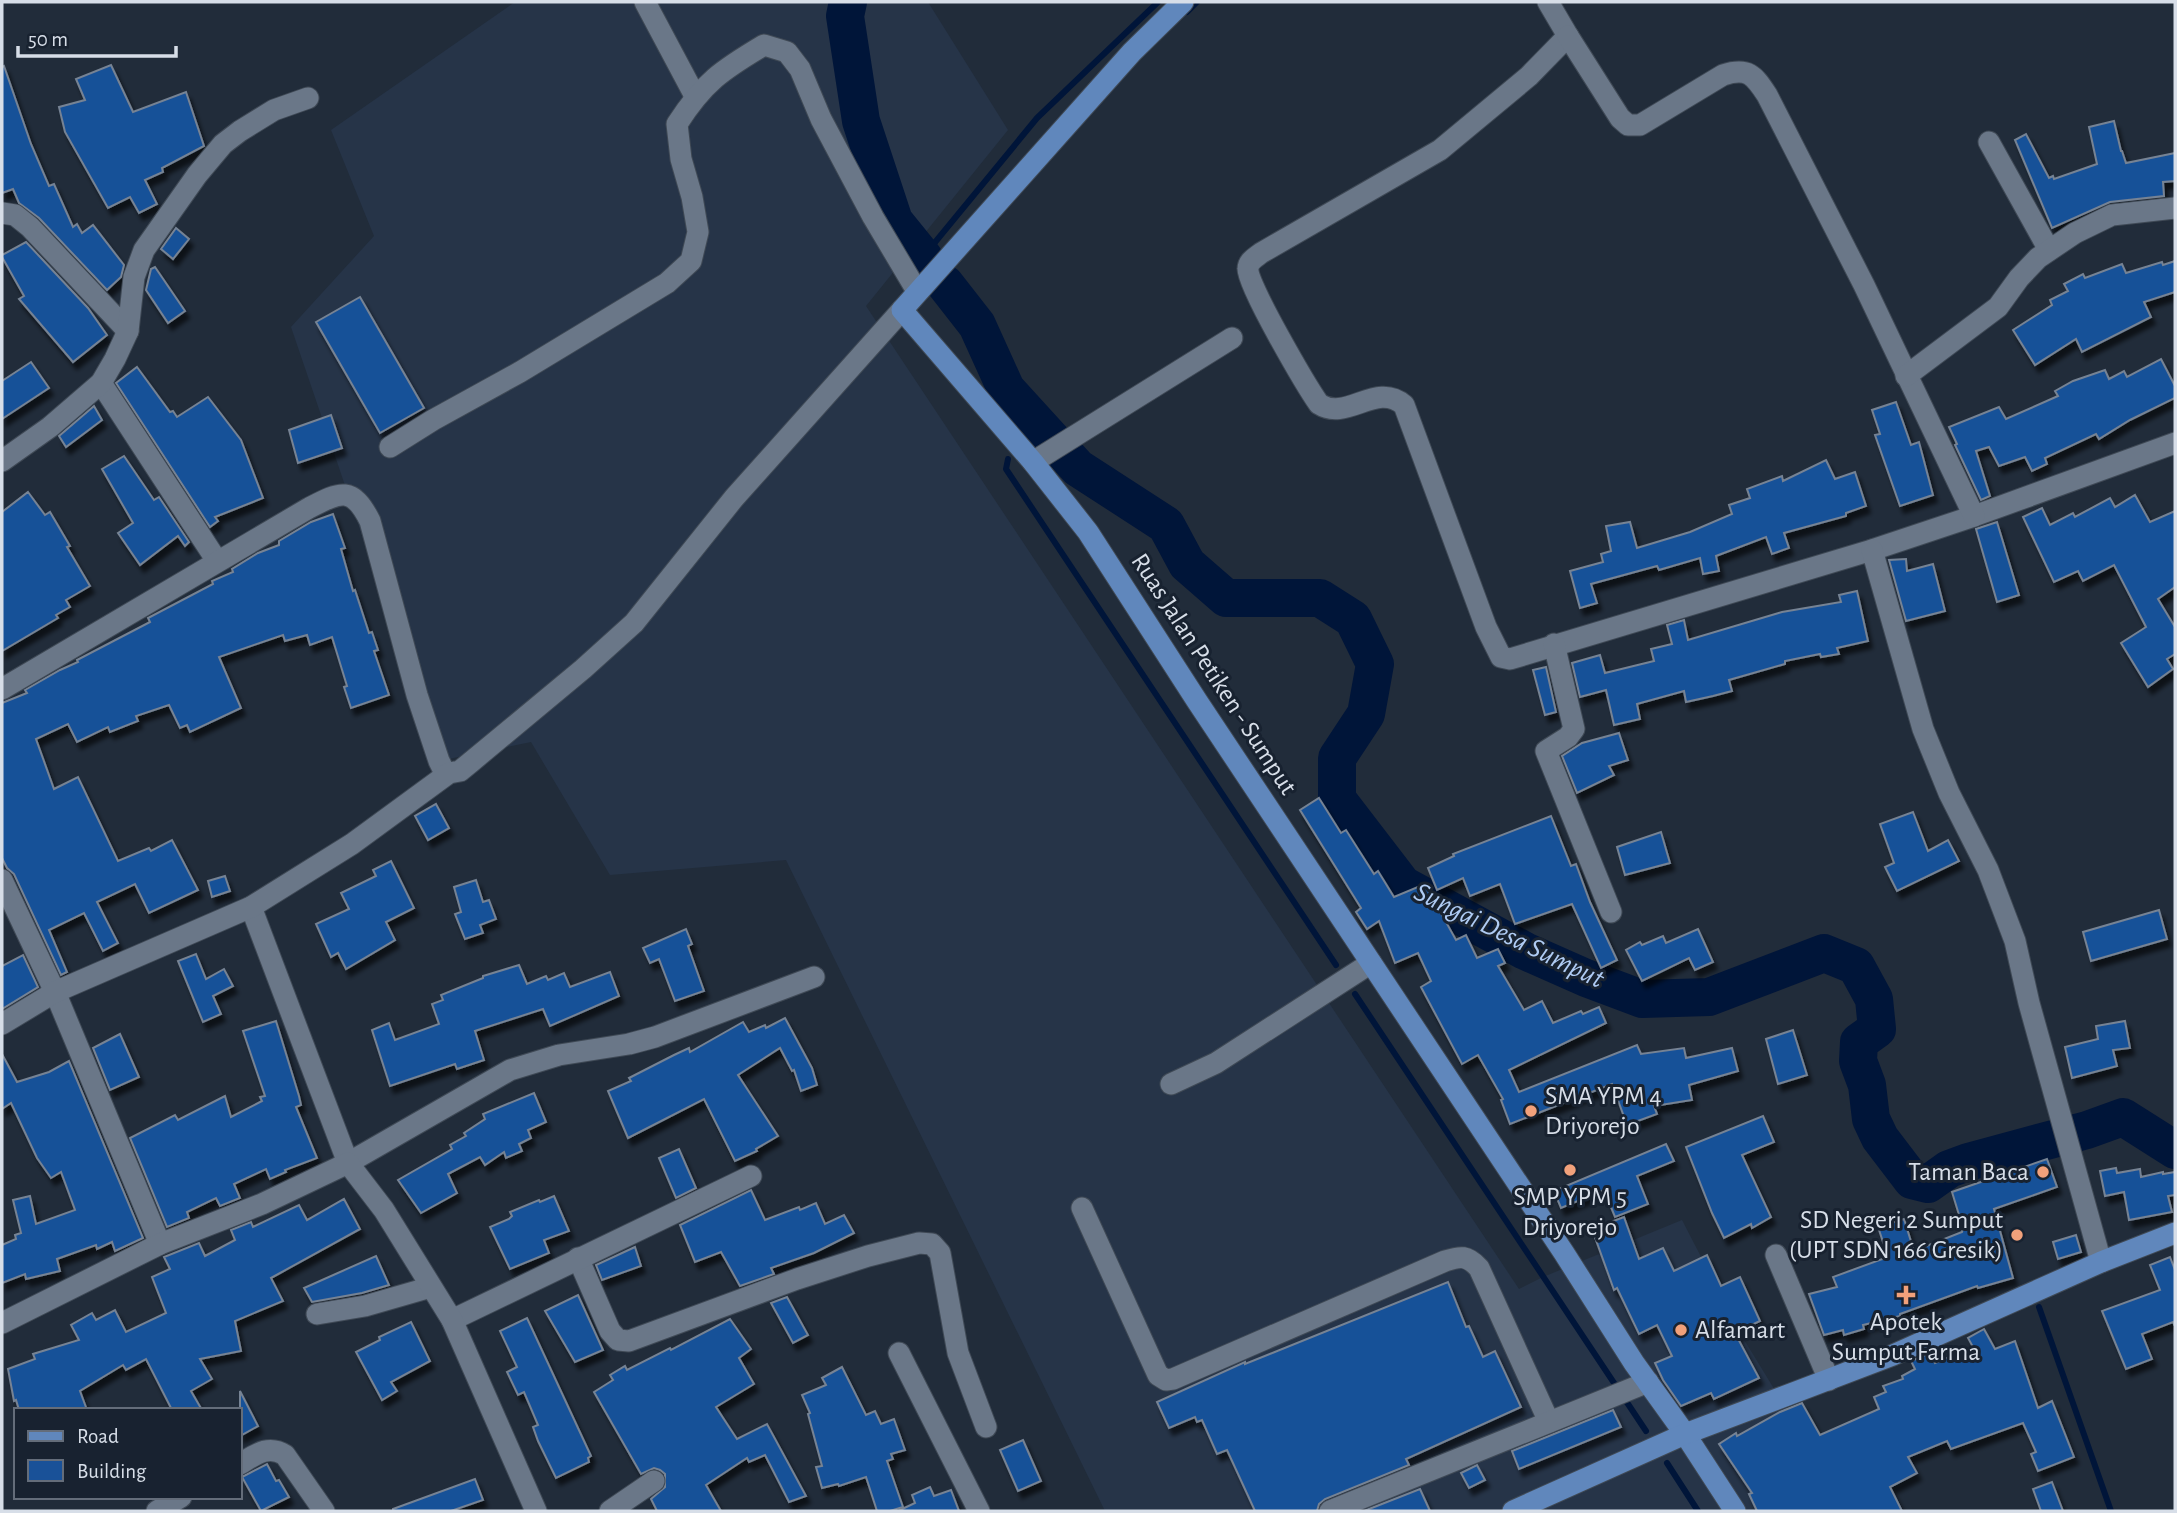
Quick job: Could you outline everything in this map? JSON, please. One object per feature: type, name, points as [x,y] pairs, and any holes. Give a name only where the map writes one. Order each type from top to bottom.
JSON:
[{"type":"main road","points":[[902,310],[916,291],[1132,51],[1182,2]]},
{"type":"main road","name":"Ruas Jalan Petiken - Sumput","points":[[902,310],[1041,457],[1197,701],[1735,1511]]},
{"type":"main road","points":[[1513,1511],[1685,1434],[1893,1355],[2101,1262],[2175,1233]]},
{"type":"street","points":[[645,2],[695,96]]},
{"type":"street","points":[[1548,2],[1620,118],[1628,125],[1640,125],[1723,75],[1736,71],[1756,77],[1858,272],[1974,516]]},
{"type":"street","points":[[1568,36],[1530,76],[1440,150],[1261,253],[1250,262],[1248,269],[1255,291],[1319,404],[1326,409],[1338,410],[1385,396],[1404,405],[1486,627],[1501,657],[1510,659],[1872,550],[2175,443]]},
{"type":"street","points":[[390,447],[655,290],[691,261],[698,232],[681,159],[677,124],[695,96],[722,70],[764,45],[787,52],[800,69],[821,119],[916,291]]},
{"type":"street","points":[[2,461],[50,427],[101,383],[128,331],[134,277],[144,250],[197,175],[223,144],[274,110],[308,98]]},
{"type":"street","points":[[1989,142],[2049,250]]},
{"type":"street","points":[[1906,376],[1998,307],[2038,258],[2075,233],[2112,215],[2175,208]]},
{"type":"street","points":[[2,213],[15,215],[30,227],[128,331]]},
{"type":"street","points":[[2,1024],[55,992],[251,907],[352,844],[449,773],[460,771],[515,727],[634,623],[734,498],[902,310]]},
{"type":"street","points":[[1041,457],[1232,338]]},
{"type":"street","points":[[101,383],[217,561]]},
{"type":"street","points":[[2,689],[332,496],[350,495],[361,503],[370,521],[424,717],[439,761],[449,773]]},
{"type":"street","points":[[1872,550],[1923,729],[1950,793],[1988,870],[2015,941],[2029,1003],[2101,1262]]},
{"type":"street","points":[[1554,645],[1574,729],[1568,737],[1546,751],[1611,912]]},
{"type":"street","points":[[2,880],[55,992],[160,1244]]},
{"type":"street","points":[[251,907],[348,1163],[384,1210],[452,1320],[536,1511]]},
{"type":"street","points":[[1171,1084],[1216,1063],[1371,963]]},
{"type":"street","points":[[2,1324],[160,1244],[262,1204],[348,1163],[510,1070],[559,1055],[655,1037],[814,977]]},
{"type":"street","points":[[452,1320],[751,1176]]},
{"type":"street","points":[[1082,1208],[1158,1375],[1163,1378],[1184,1374],[1462,1256],[1470,1257],[1479,1268],[1549,1422]]},
{"type":"street","points":[[578,1258],[610,1331],[618,1340],[629,1341],[797,1279],[868,1256],[919,1243],[932,1244],[940,1253],[958,1353],[986,1427]]},
{"type":"street","points":[[1776,1255],[1829,1380]]},
{"type":"street","points":[[317,1314],[365,1306],[431,1287]]},
{"type":"street","points":[[899,1353],[979,1511]]},
{"type":"street","points":[[1330,1511],[1648,1382]]},
{"type":"street","points":[[242,1463],[269,1449],[280,1451],[324,1511]]},
{"type":"street","points":[[610,1511],[654,1481]]},
{"type":"street","points":[[157,1511],[178,1499]]},
{"type":"shaded area","points":[[515,2],[928,2],[1008,130],[866,306],[1519,1289],[1682,1220],[1743,1338],[1849,1511],[1105,1511],[786,860],[610,875],[531,742],[439,761],[291,327],[374,236],[331,130]]},
{"type":"building","points":[[111,65],[133,112],[186,92],[204,146],[145,180],[157,204],[139,213],[130,197],[108,208],[65,132],[59,107],[85,100],[76,79]]},
{"type":"building","points":[[4,66],[31,144],[49,186],[54,184],[73,227],[77,224],[82,233],[93,225],[124,265],[121,277],[107,290],[39,218],[19,203],[13,189],[2,193]]},
{"type":"building","points":[[2114,121],[2126,163],[2175,153],[2175,181],[2163,182],[2164,196],[2110,202],[2052,228],[2015,140],[2026,134],[2049,178],[2053,176],[2054,179],[2097,164],[2089,127]]},
{"type":"building","points":[[176,228],[189,239],[173,259],[161,249]]},
{"type":"building","points":[[26,242],[88,308],[107,335],[73,362],[19,299],[24,296],[2,257]]},
{"type":"building","points":[[2175,261],[2175,292],[2144,302],[2151,317],[2082,352],[2076,339],[2035,365],[2013,330],[2052,305],[2050,300],[2068,291],[2064,284],[2083,274],[2085,278],[2122,264],[2126,273],[2162,262],[2163,265]]},
{"type":"building","points":[[155,267],[185,311],[168,323],[146,290],[151,269]]},
{"type":"building","points":[[360,297],[424,408],[380,433],[316,322]]},
{"type":"building","points":[[2161,359],[2175,386],[2175,398],[2099,439],[2096,434],[2045,458],[2047,464],[2032,471],[2025,457],[1999,466],[1989,447],[1976,451],[1990,496],[1981,500],[1949,427],[1999,407],[2006,419],[2058,396],[2055,391],[2073,381],[2105,370],[2109,379],[2124,371],[2127,377]]},
{"type":"building","points":[[31,362],[49,388],[2,419],[2,381]]},
{"type":"building","points":[[137,367],[170,412],[173,411],[177,417],[208,397],[241,440],[263,498],[215,517],[218,521],[210,527],[116,383]]},
{"type":"building","points":[[1896,402],[1911,445],[1919,442],[1933,495],[1900,506],[1875,435],[1880,434],[1872,410]]},
{"type":"building","points":[[94,406],[102,420],[66,447],[59,436]]},
{"type":"building","points":[[331,415],[342,448],[298,463],[289,430]]},
{"type":"building","points":[[124,456],[154,500],[159,497],[189,542],[185,546],[178,536],[140,565],[118,533],[133,523],[102,469]]},
{"type":"building","points":[[1826,460],[1835,479],[1855,472],[1866,506],[1846,513],[1846,516],[1784,533],[1789,548],[1772,554],[1766,537],[1716,556],[1719,571],[1703,574],[1700,558],[1659,570],[1657,566],[1591,584],[1597,603],[1580,608],[1570,571],[1603,562],[1601,554],[1611,551],[1606,526],[1630,522],[1637,548],[1690,532],[1732,514],[1729,505],[1750,498],[1747,489],[1782,476],[1783,481]]},
{"type":"building","points":[[28,492],[45,515],[50,512],[90,586],[66,600],[70,607],[56,615],[58,618],[2,651],[2,512]]},
{"type":"building","points":[[2135,495],[2150,522],[2175,511],[2175,587],[2158,599],[2175,627],[2175,654],[2167,659],[2173,669],[2148,687],[2121,643],[2146,627],[2114,565],[2083,581],[2078,571],[2054,582],[2023,517],[2042,508],[2050,525],[2073,513],[2075,517],[2110,498],[2115,507]]},
{"type":"building","points":[[333,514],[345,548],[341,549],[353,591],[355,590],[369,633],[372,632],[378,650],[374,651],[389,695],[351,708],[332,637],[310,645],[307,635],[285,641],[283,635],[219,657],[241,708],[190,732],[187,725],[180,728],[169,705],[136,716],[138,721],[110,732],[108,727],[77,742],[68,724],[36,739],[54,789],[78,777],[118,861],[149,848],[151,851],[172,840],[198,890],[149,913],[135,884],[97,902],[118,943],[103,951],[84,913],[49,930],[67,972],[61,975],[14,874],[2,858],[2,703],[27,693],[25,690],[150,622],[148,618],[213,584],[212,581],[233,572],[232,569],[258,553],[279,545],[279,541],[311,522]]},
{"type":"building","points":[[1997,522],[2019,595],[1997,602],[1976,529]]},
{"type":"building","points":[[1906,559],[1907,571],[1933,564],[1945,611],[1906,621],[1889,560]]},
{"type":"building","points":[[1857,591],[1868,641],[1837,648],[1839,654],[1821,657],[1820,654],[1785,661],[1785,664],[1729,680],[1732,691],[1713,696],[1686,702],[1684,691],[1637,704],[1640,719],[1614,725],[1606,690],[1580,697],[1572,663],[1600,655],[1605,673],[1654,661],[1651,649],[1672,644],[1667,625],[1684,620],[1688,640],[1782,612],[1841,602],[1839,595]]},
{"type":"building","points":[[1546,667],[1556,712],[1545,715],[1533,670]]},
{"type":"building","points":[[1619,733],[1628,760],[1609,766],[1614,775],[1577,793],[1562,756],[1582,743]]},
{"type":"building","points":[[1319,798],[1341,833],[1346,830],[1374,874],[1378,871],[1394,897],[1425,884],[1456,940],[1466,935],[1477,958],[1498,949],[1505,963],[1498,966],[1524,1010],[1542,1001],[1553,1023],[1581,1011],[1583,1014],[1599,1007],[1606,1023],[1509,1070],[1519,1092],[1637,1045],[1641,1054],[1684,1048],[1686,1058],[1732,1048],[1738,1071],[1689,1085],[1692,1100],[1654,1106],[1657,1114],[1627,1125],[1612,1084],[1510,1124],[1501,1100],[1503,1099],[1478,1055],[1462,1064],[1421,987],[1431,981],[1418,953],[1395,963],[1379,921],[1367,929],[1356,912],[1361,908],[1300,810]]},
{"type":"building","points":[[436,804],[449,828],[428,840],[415,816]]},
{"type":"building","points":[[1913,812],[1928,851],[1948,840],[1959,861],[1897,891],[1885,867],[1894,863],[1880,824]]},
{"type":"building","points":[[1551,816],[1571,866],[1576,864],[1617,960],[1601,968],[1572,904],[1515,924],[1500,884],[1470,896],[1463,878],[1437,890],[1428,868],[1454,856],[1453,854]]},
{"type":"building","points":[[1661,832],[1670,863],[1625,875],[1617,847]]},
{"type":"building","points":[[391,861],[414,908],[386,922],[395,940],[346,969],[338,953],[331,957],[316,924],[349,909],[341,893],[376,876],[373,870]]},
{"type":"building","points":[[225,876],[230,891],[212,897],[208,881]]},
{"type":"building","points":[[476,880],[483,902],[489,900],[496,919],[480,925],[483,933],[465,939],[455,914],[461,912],[454,887]]},
{"type":"building","points":[[2159,910],[2167,939],[2091,961],[2083,932]]},
{"type":"building","points":[[686,929],[692,944],[688,946],[704,991],[675,1001],[659,959],[650,963],[643,948]]},
{"type":"building","points":[[1698,929],[1713,962],[1695,970],[1689,958],[1642,981],[1626,950],[1640,942],[1642,945],[1663,936],[1666,943]]},
{"type":"building","points":[[196,954],[206,979],[224,969],[233,986],[213,996],[221,1014],[203,1022],[178,961]]},
{"type":"building","points":[[23,955],[38,987],[2,1009],[2,966]]},
{"type":"building","points":[[519,965],[527,984],[546,976],[548,980],[564,973],[570,987],[610,972],[619,996],[550,1026],[543,1009],[475,1031],[484,1060],[457,1069],[455,1064],[390,1086],[372,1030],[389,1023],[395,1040],[439,1024],[432,1004],[443,1000],[441,995],[483,976]]},
{"type":"building","points":[[785,1018],[812,1068],[817,1085],[801,1091],[794,1070],[792,1071],[780,1048],[738,1075],[778,1136],[756,1149],[757,1151],[735,1161],[704,1099],[628,1138],[608,1091],[631,1081],[629,1078],[674,1055],[689,1048],[690,1052],[743,1022],[749,1032],[765,1025],[766,1028]]},
{"type":"building","points":[[276,1021],[299,1096],[301,1105],[296,1107],[317,1158],[270,1179],[266,1169],[234,1184],[240,1198],[220,1206],[216,1198],[187,1212],[189,1218],[167,1227],[130,1138],[175,1115],[178,1120],[225,1096],[231,1117],[262,1101],[260,1097],[265,1096],[243,1031]]},
{"type":"building","points":[[2125,1021],[2130,1048],[2113,1050],[2117,1066],[2072,1078],[2065,1047],[2098,1039],[2096,1026]]},
{"type":"building","points":[[1793,1030],[1807,1075],[1778,1084],[1766,1039]]},
{"type":"building","points":[[120,1034],[139,1077],[110,1090],[93,1048]]},
{"type":"building","points":[[2,1054],[17,1082],[49,1072],[69,1061],[143,1238],[115,1251],[112,1242],[97,1249],[96,1245],[57,1259],[60,1271],[26,1279],[25,1274],[2,1283],[2,1245],[16,1239],[15,1235],[21,1233],[13,1200],[30,1196],[36,1224],[75,1210],[61,1172],[51,1178],[37,1158],[11,1103],[2,1109]]},
{"type":"building","points":[[534,1093],[546,1122],[528,1130],[531,1138],[519,1144],[522,1151],[506,1158],[504,1152],[485,1165],[480,1157],[448,1174],[457,1193],[421,1213],[398,1180],[452,1149],[450,1145],[466,1136],[464,1133],[485,1119],[483,1114]]},
{"type":"building","points":[[1763,1116],[1774,1142],[1742,1155],[1771,1217],[1752,1228],[1751,1224],[1724,1238],[1686,1147]]},
{"type":"building","points":[[1666,1144],[1674,1161],[1637,1176],[1648,1204],[1615,1217],[1604,1190],[1561,1208],[1554,1191]]},
{"type":"building","points":[[679,1149],[696,1188],[676,1198],[659,1158]]},
{"type":"building","points":[[2047,1159],[2057,1187],[1994,1209],[2013,1278],[1978,1288],[1977,1286],[1900,1316],[1863,1325],[1864,1329],[1844,1335],[1843,1330],[1824,1335],[1809,1294],[1837,1287],[1833,1277],[1888,1257],[1878,1227],[1904,1219],[1914,1251],[1962,1232],[1952,1192]]},
{"type":"building","points":[[2116,1168],[2117,1173],[2140,1169],[2141,1177],[2175,1172],[2175,1195],[2168,1196],[2172,1212],[2129,1220],[2124,1192],[2105,1196],[2100,1171]]},
{"type":"building","points":[[751,1190],[765,1220],[816,1203],[825,1224],[844,1215],[854,1233],[814,1253],[771,1268],[774,1274],[740,1286],[721,1252],[695,1262],[680,1225]]},
{"type":"building","points":[[554,1196],[569,1231],[544,1240],[549,1253],[510,1269],[490,1227],[509,1219],[512,1216],[510,1212]]},
{"type":"building","points":[[344,1199],[360,1229],[271,1278],[283,1301],[235,1321],[241,1351],[200,1359],[212,1379],[191,1391],[201,1408],[171,1408],[146,1359],[126,1370],[123,1365],[80,1391],[86,1408],[18,1408],[16,1400],[14,1401],[8,1369],[35,1359],[33,1354],[79,1340],[71,1325],[92,1313],[96,1320],[115,1310],[126,1332],[166,1313],[152,1277],[170,1269],[164,1257],[199,1243],[205,1256],[235,1240],[231,1230],[251,1222],[253,1227],[299,1205],[307,1220]]},
{"type":"building","points":[[1624,1217],[1639,1259],[1663,1248],[1674,1271],[1707,1255],[1721,1286],[1740,1277],[1760,1321],[1736,1335],[1759,1378],[1714,1399],[1711,1393],[1681,1406],[1655,1363],[1672,1356],[1657,1325],[1639,1334],[1617,1288],[1614,1290],[1592,1229]]},
{"type":"building","points":[[2076,1235],[2081,1252],[2058,1259],[2053,1242]]},
{"type":"building","points":[[635,1247],[641,1266],[602,1280],[596,1265]]},
{"type":"building","points":[[376,1256],[389,1285],[312,1302],[304,1288]]},
{"type":"building","points":[[2170,1257],[2175,1270],[2175,1326],[2173,1322],[2142,1334],[2152,1359],[2126,1369],[2102,1311],[2160,1290],[2150,1265]]},
{"type":"building","points":[[1448,1282],[1466,1327],[1469,1326],[1483,1357],[1495,1351],[1521,1407],[1406,1459],[1409,1465],[1325,1499],[1319,1504],[1317,1511],[1255,1511],[1227,1450],[1217,1454],[1202,1420],[1197,1422],[1195,1417],[1169,1428],[1157,1402],[1245,1362]]},
{"type":"building","points":[[578,1295],[603,1350],[575,1362],[545,1311]]},
{"type":"building","points":[[787,1297],[808,1335],[793,1343],[771,1303]]},
{"type":"building","points":[[527,1318],[591,1456],[588,1458],[589,1462],[556,1478],[538,1441],[533,1427],[538,1425],[524,1392],[518,1395],[507,1372],[517,1367],[500,1331]]},
{"type":"building","points":[[730,1319],[751,1349],[739,1358],[754,1384],[716,1407],[737,1439],[767,1424],[806,1496],[789,1502],[765,1455],[749,1462],[747,1458],[706,1485],[721,1511],[657,1511],[651,1499],[665,1487],[665,1474],[654,1468],[641,1474],[594,1392],[613,1380],[610,1375],[625,1366],[627,1370]]},
{"type":"building","points":[[411,1322],[430,1361],[391,1382],[397,1391],[382,1400],[356,1352],[380,1340],[379,1337]]},
{"type":"building","points":[[1984,1329],[1995,1349],[2015,1341],[2038,1408],[2052,1401],[2074,1457],[2038,1471],[2031,1454],[2036,1452],[2023,1423],[1951,1449],[1947,1441],[1908,1457],[1917,1473],[1890,1487],[1902,1511],[1757,1511],[1749,1494],[1752,1493],[1719,1444],[1736,1433],[1737,1436],[1802,1403],[1820,1435],[1879,1409],[1874,1397],[1886,1392],[1883,1386],[1903,1379],[1902,1376],[1915,1369],[1911,1361],[1930,1353],[1935,1363],[1973,1347],[1968,1338]]},
{"type":"building","points":[[842,1367],[866,1415],[875,1411],[881,1424],[894,1419],[905,1450],[891,1454],[893,1459],[887,1461],[903,1507],[877,1511],[866,1477],[839,1486],[838,1484],[822,1488],[816,1467],[822,1466],[808,1414],[810,1413],[802,1395],[826,1385],[822,1378]]},
{"type":"building","points":[[240,1391],[258,1426],[242,1435],[242,1408]]},
{"type":"building","points":[[1613,1410],[1621,1427],[1519,1469],[1512,1451]]},
{"type":"building","points":[[1023,1440],[1041,1481],[1018,1491],[1000,1450]]},
{"type":"building","points":[[267,1464],[289,1497],[261,1511],[242,1477]]},
{"type":"building","points":[[1477,1465],[1485,1480],[1469,1488],[1461,1473]]},
{"type":"building","points":[[475,1479],[483,1500],[451,1511],[393,1511],[393,1509]]},
{"type":"building","points":[[2052,1482],[2063,1511],[2041,1511],[2033,1489]]},
{"type":"building","points":[[930,1487],[934,1496],[951,1490],[959,1511],[898,1511],[915,1503],[912,1495]]},
{"type":"building","points":[[1420,1489],[1430,1511],[1364,1511]]},
{"type":"waterway","name":"Sungai Desa Sumput","points":[[848,2],[845,16],[861,121],[894,221],[924,258]]},
{"type":"waterway","points":[[923,257],[1037,118],[1158,2]]},
{"type":"waterway","points":[[1187,12],[1197,2]]},
{"type":"waterway","points":[[947,285],[951,267]]},
{"type":"waterway","name":"Sungai Desa Sumput","points":[[945,284],[977,325],[1006,389],[1078,468],[1166,525],[1187,564],[1226,598],[1320,598],[1353,619],[1375,664],[1366,714],[1337,758],[1337,799],[1403,885],[1525,951],[1642,999],[1709,997],[1824,953],[1856,966],[1874,999],[1877,1029],[1859,1042],[1858,1061],[1867,1085],[1871,1119],[1880,1138],[1912,1180],[1928,1184],[1949,1169],[1968,1162],[2087,1130],[2123,1117],[2175,1150]]},
{"type":"waterway","points":[[1016,416],[1019,403]]},
{"type":"waterway","points":[[1008,459],[1006,469],[1336,965]]},
{"type":"waterway","points":[[1355,994],[1646,1431]]},
{"type":"waterway","points":[[2039,1307],[2111,1511]]},
{"type":"waterway","points":[[1667,1463],[1698,1511]]},
{"type":"place","name":"SMA YPM 4 Driyorejo","points":[[1531,1111]]},
{"type":"place","name":"SMP YPM 5 Driyorejo","points":[[1570,1170]]},
{"type":"place","name":"Taman Baca","points":[[2043,1172]]},
{"type":"place","name":"SD Negeri 2 Sumput (UPT SDN 166 Gresik)","points":[[2017,1235]]},
{"type":"place","name":"Apotek Sumput Farma","points":[[1906,1295]]},
{"type":"place","name":"Alfamart","points":[[1681,1330]]}]
